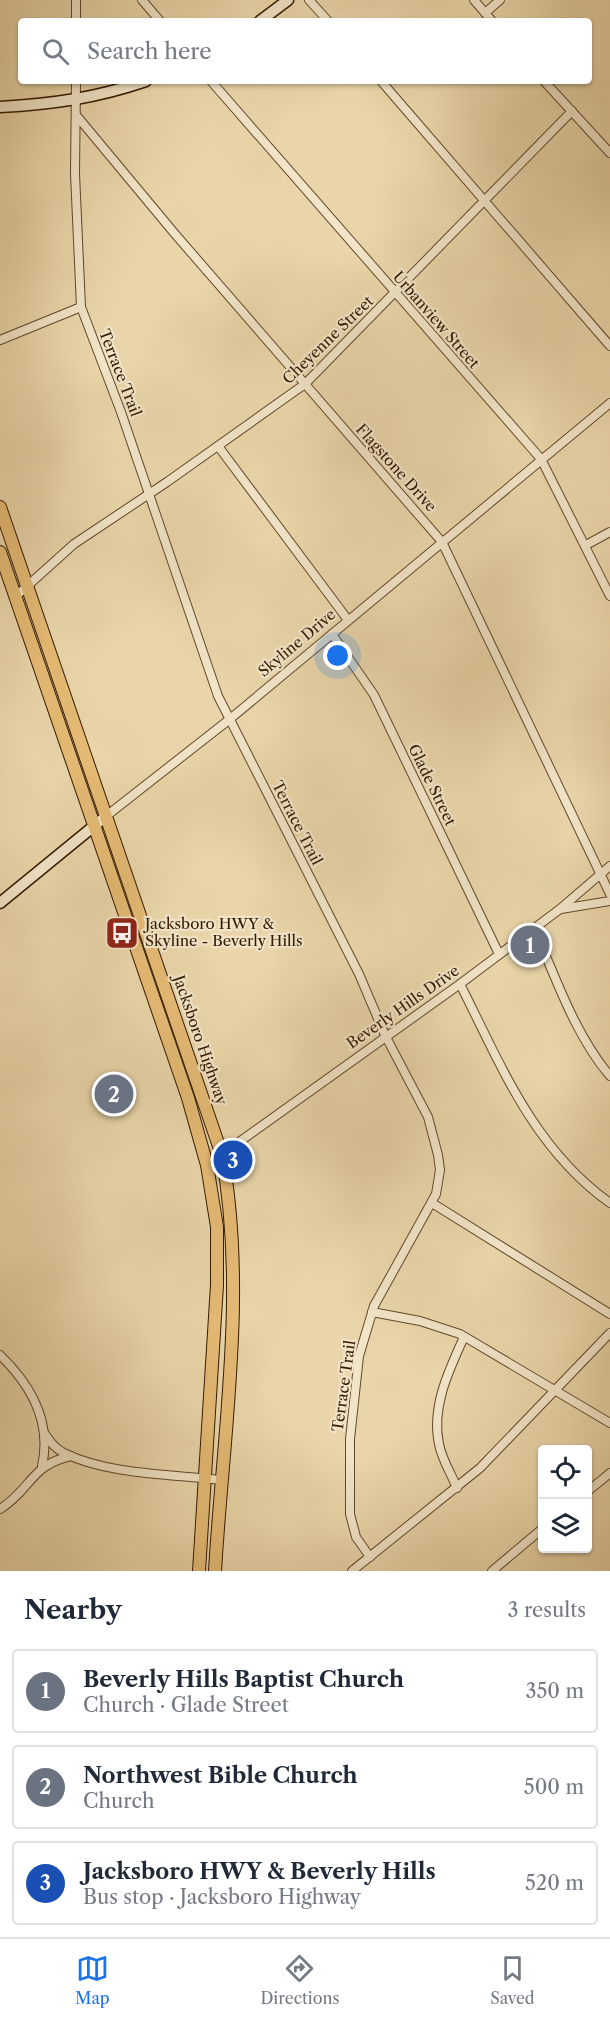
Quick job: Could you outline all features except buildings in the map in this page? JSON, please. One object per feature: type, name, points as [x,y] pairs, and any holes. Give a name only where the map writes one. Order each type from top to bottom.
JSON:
[{"type":"main road","name":"Jacksboro Highway","points":[[0,507],[105,817],[169,995],[222,1155],[231,1198],[234,1252],[215,1571]]},
{"type":"main road","name":"Jacksboro Highway","points":[[0,552],[188,1098],[207,1165],[217,1227],[217,1275],[199,1571]]},
{"type":"main road","points":[[153,999],[169,995]]},
{"type":"street","points":[[76,0],[76,18]]},
{"type":"street","points":[[142,0],[157,18]]},
{"type":"street","points":[[264,18],[288,0]]},
{"type":"street","points":[[309,0],[325,18]]},
{"type":"street","points":[[474,0],[489,18]]},
{"type":"street","points":[[485,13],[500,0]]},
{"type":"street","name":"Terrace Trail","points":[[76,84],[81,308],[149,493],[218,696],[360,974],[385,1035],[428,1117],[440,1170],[432,1203],[372,1312],[359,1356],[350,1450],[352,1526],[370,1557]]},
{"type":"street","points":[[0,107],[75,101],[105,95],[137,84]]},
{"type":"street","name":"Urbanview Street","points":[[214,84],[541,459],[610,596]]},
{"type":"street","points":[[384,84],[610,346]]},
{"type":"street","points":[[547,84],[610,153]]},
{"type":"street","name":"Cheyenne Street","points":[[15,597],[74,544],[305,384],[572,111]]},
{"type":"street","name":"Flagstone Drive","points":[[76,116],[442,542],[610,894]]},
{"type":"street","points":[[0,340],[81,308]]},
{"type":"street","name":"Skyline Drive","points":[[0,903],[93,826],[230,719],[610,403]]},
{"type":"street","points":[[218,446],[348,620]]},
{"type":"street","points":[[585,545],[610,532]]},
{"type":"street","name":"Glade Street","points":[[332,634],[374,695],[499,954]]},
{"type":"street","name":"Beverly Hills Drive","points":[[207,1165],[385,1035],[460,984],[560,909],[610,866]]},
{"type":"street","points":[[560,909],[610,901]]},
{"type":"street","points":[[534,928],[576,1022],[594,1055],[610,1076]]},
{"type":"street","points":[[460,984],[537,1131],[568,1166],[610,1203]]},
{"type":"street","points":[[432,1203],[610,1314]]},
{"type":"street","points":[[372,1312],[420,1321],[464,1337],[610,1424]]},
{"type":"street","points":[[352,1571],[457,1488],[514,1435],[610,1333]]},
{"type":"street","points":[[457,1488],[442,1458],[437,1426],[443,1390],[464,1337]]},
{"type":"street","points":[[0,1355],[27,1384],[38,1408],[44,1433],[42,1466],[29,1484],[0,1509]]},
{"type":"street","points":[[44,1433],[52,1444],[73,1456],[124,1470],[220,1480]]},
{"type":"street","points":[[42,1466],[73,1456]]},
{"type":"street","points":[[592,1488],[610,1473]]},
{"type":"street","points":[[492,1571],[538,1533]]},
{"type":"place","name":"Jacksboro HWY & Skyline - Beverly Hills","points":[[122,933]]},
{"type":"place","name":"Beverly Hills Baptist Church","points":[[530,945]]},
{"type":"place","name":"Northwest Bible Church","points":[[114,1094]]},
{"type":"place","name":"Jacksboro HWY & Beverly Hills","points":[[233,1160]]}]
